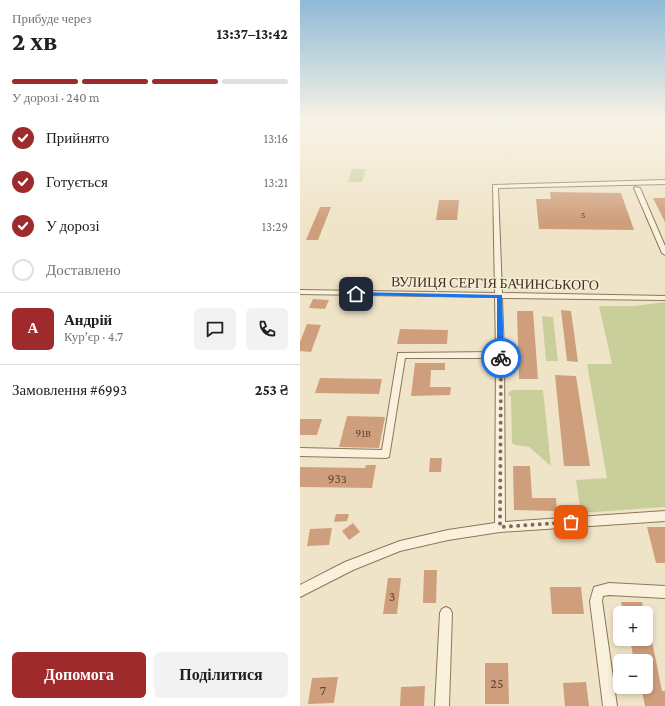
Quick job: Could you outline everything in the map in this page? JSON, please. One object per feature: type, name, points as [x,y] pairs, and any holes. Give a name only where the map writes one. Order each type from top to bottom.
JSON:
[{"type":"street","points":[[500,527],[500,296],[494,186],[665,182]]},
{"type":"street","points":[[637,188],[665,253]]},
{"type":"street","name":"ВУЛИЦЯ СЕРГІЯ БАЧИНСЬКОГО","points":[[300,292],[665,298]]},
{"type":"street","points":[[300,452],[386,454],[402,355],[500,355]]},
{"type":"street","points":[[300,591],[349,566],[400,546],[448,535],[500,527],[665,516]]},
{"type":"street","points":[[610,706],[596,601],[598,591],[609,588],[665,592]]},
{"type":"street","points":[[442,706],[446,613]]},
{"type":"green space","points":[[352,169],[366,169],[362,182],[348,182]]},
{"type":"green space","points":[[665,302],[665,507],[581,513],[576,480],[607,478],[587,364],[612,364],[599,306],[634,306]]},
{"type":"green space","points":[[542,316],[553,317],[558,361],[546,361]]},
{"type":"green space","points":[[513,390],[543,390],[551,466],[529,447],[515,445],[512,443],[511,396],[508,395],[509,392]]},
{"type":"building","points":[[550,192],[621,193],[634,230],[539,229],[536,199],[551,199]]},
{"type":"building","points":[[653,198],[665,198],[665,222]]},
{"type":"building","points":[[439,200],[459,200],[457,220],[436,220]]},
{"type":"building","points":[[320,207],[331,207],[318,240],[306,240]]},
{"type":"building","points":[[313,299],[329,300],[325,309],[309,308]]},
{"type":"building","points":[[353,299],[368,299],[365,310],[350,310]]},
{"type":"building","points":[[561,310],[571,311],[578,362],[567,361]]},
{"type":"building","points":[[517,311],[533,311],[538,379],[519,379]]},
{"type":"building","points":[[307,324],[321,325],[311,352],[300,351],[300,342]]},
{"type":"building","points":[[400,329],[448,330],[447,344],[397,344]]},
{"type":"building","points":[[415,363],[445,363],[445,370],[431,370],[430,387],[451,387],[450,395],[411,396]]},
{"type":"building","points":[[555,375],[576,376],[590,466],[564,466]]},
{"type":"building","points":[[320,378],[382,379],[379,394],[315,393]]},
{"type":"building","points":[[347,416],[385,417],[379,448],[339,447]]},
{"type":"building","points":[[300,419],[322,419],[317,435],[300,435]]},
{"type":"building","points":[[430,458],[442,458],[441,472],[429,472]]},
{"type":"building","points":[[366,465],[376,465],[372,488],[300,487],[300,467],[365,468]]},
{"type":"building","points":[[513,466],[530,466],[532,498],[556,498],[557,511],[514,510]]},
{"type":"building","points":[[336,514],[349,514],[347,521],[334,522]]},
{"type":"building","points":[[353,523],[360,532],[349,540],[342,531]]},
{"type":"building","points":[[647,527],[665,527],[665,563],[656,563]]},
{"type":"building","points":[[332,528],[329,545],[307,546],[310,529]]},
{"type":"building","points":[[424,570],[437,570],[436,603],[423,603]]},
{"type":"building","points":[[388,578],[401,578],[397,614],[383,614]]},
{"type":"building","points":[[550,587],[581,587],[584,614],[552,614]]},
{"type":"building","points":[[621,602],[642,602],[643,606],[622,606]]},
{"type":"building","points":[[631,646],[653,646],[662,691],[665,691],[665,706],[645,706],[643,694],[653,694],[653,654],[633,654]]},
{"type":"building","points":[[485,663],[508,663],[509,704],[485,704]]},
{"type":"building","points":[[338,677],[334,703],[308,704],[312,678]]},
{"type":"building","points":[[586,682],[589,706],[565,706],[563,683]]},
{"type":"building","points":[[425,686],[424,706],[400,706],[401,687]]},
{"type":"way so far","points":[[501,358],[500,527],[571,522]]},
{"type":"route","points":[[356,294],[500,296],[501,358]]}]
